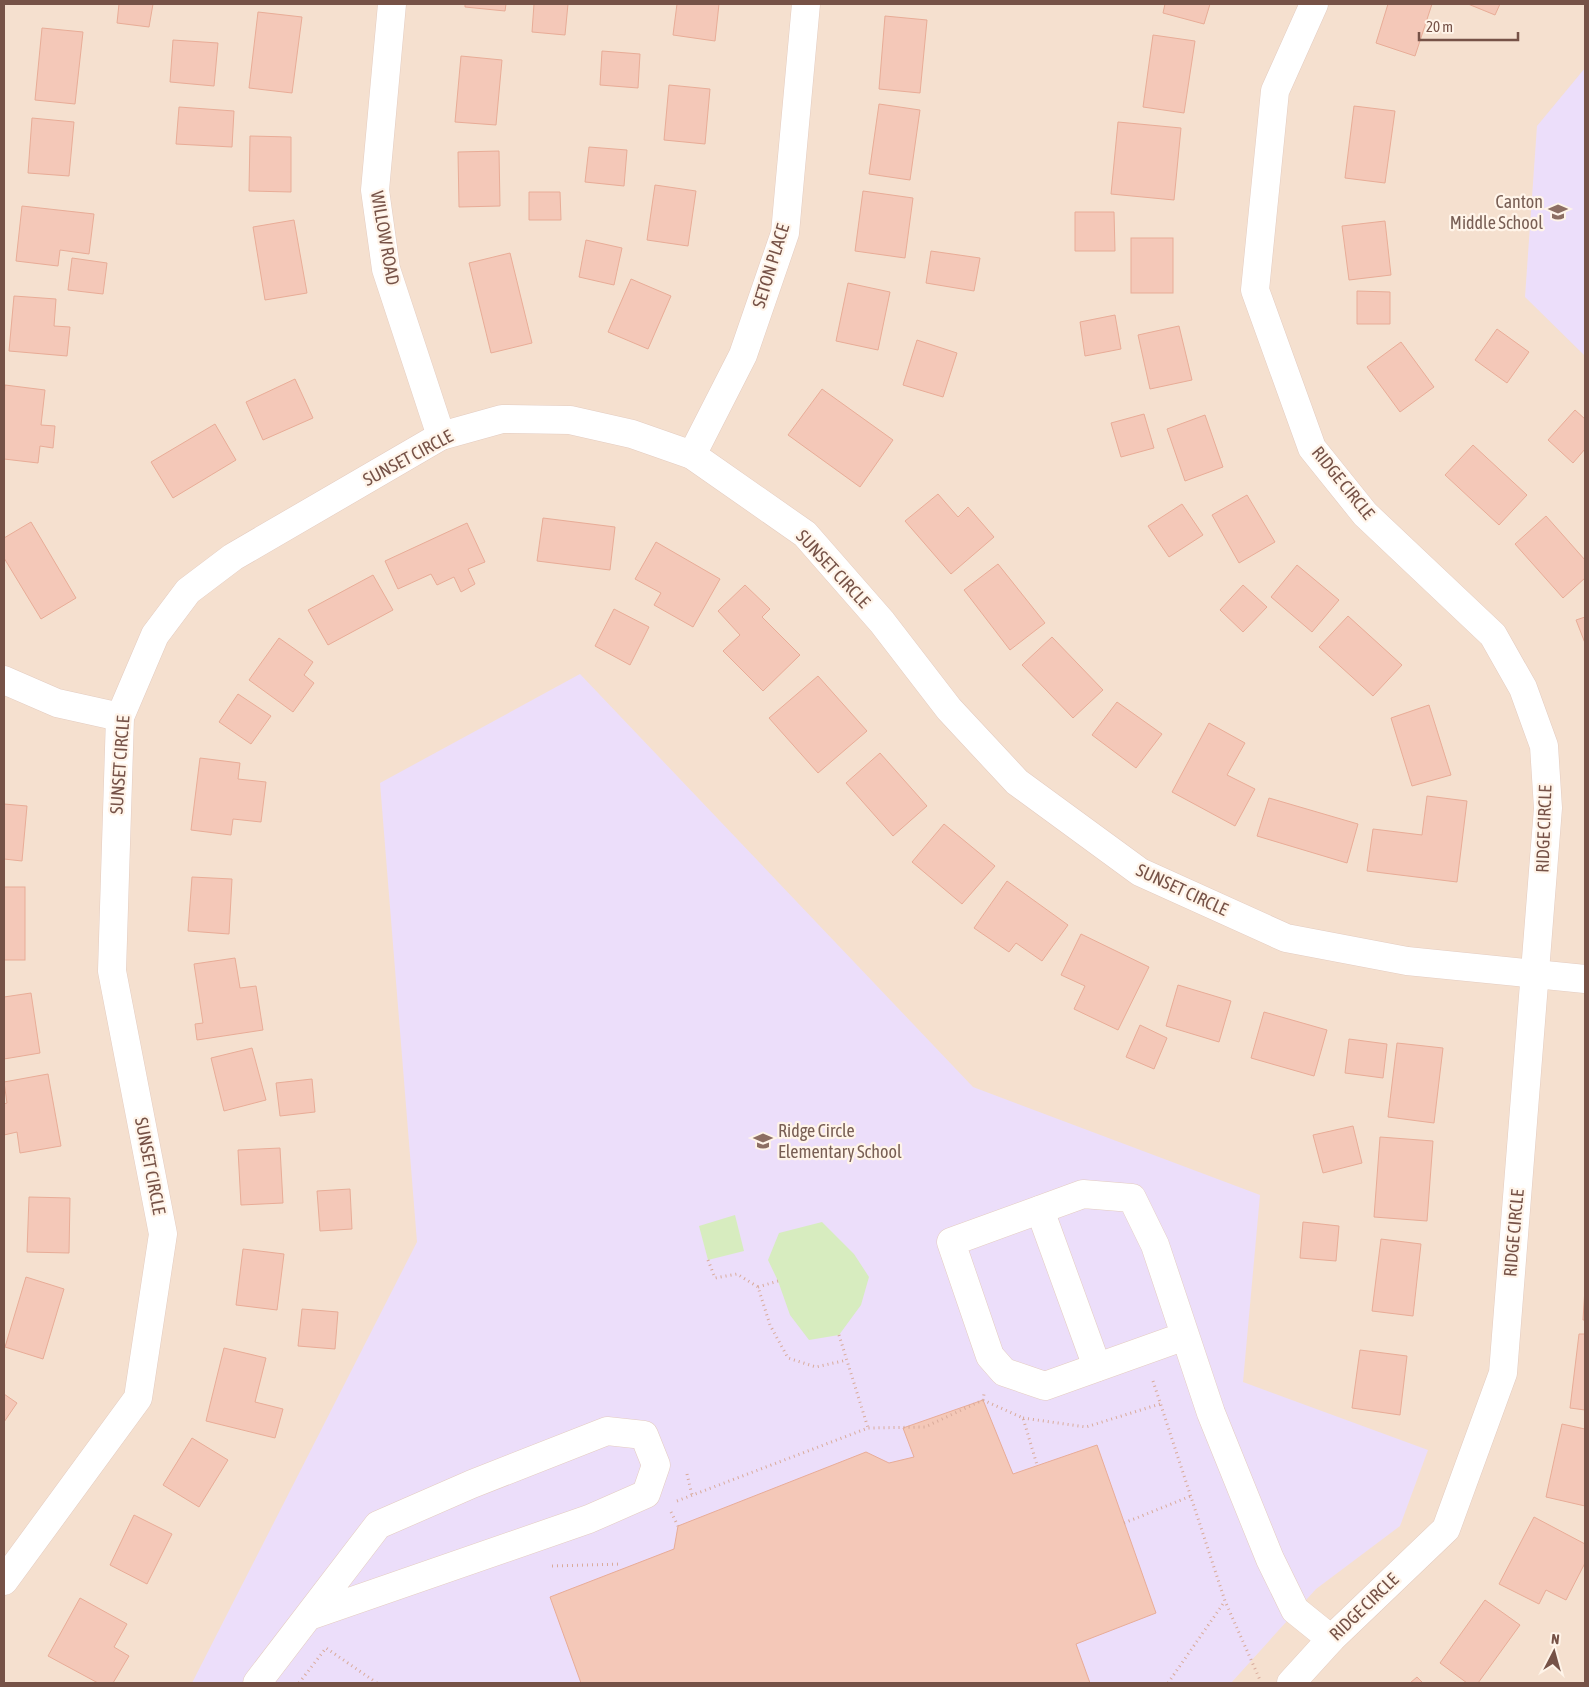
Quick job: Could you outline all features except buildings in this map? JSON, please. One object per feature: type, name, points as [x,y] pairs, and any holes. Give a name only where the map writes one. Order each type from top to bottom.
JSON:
[{"type":"street","name":"WILLOW ROAD","points":[[392,4],[375,190],[386,270],[441,436]]},
{"type":"street","name":"SETON PLACE","points":[[692,455],[743,355],[785,233],[806,4]]},
{"type":"street","name":"RIDGE CIRCLE","points":[[1292,1683],[1331,1639],[1446,1529],[1503,1373],[1548,808],[1544,746],[1523,688],[1494,635],[1365,514],[1312,448],[1255,290],[1275,92],[1314,4]]},
{"type":"street","name":"SUNSET CIRCLE","points":[[4,1581],[138,1398],[163,1234],[112,971],[120,718],[155,634],[188,591],[233,557],[441,436],[502,419],[570,420],[632,434],[692,455],[804,534],[882,622],[949,709],[1017,782],[1140,872],[1286,938],[1407,961],[1585,979]]},
{"type":"street","points":[[4,680],[57,703],[120,718]]},
{"type":"street","points":[[1185,1336],[1045,1386],[1004,1372],[990,1356],[950,1242],[1083,1194],[1132,1198],[1156,1245],[1211,1413],[1274,1568],[1295,1610],[1331,1639]]},
{"type":"street","points":[[1040,1210],[1097,1367]]},
{"type":"street","points":[[257,1683],[378,1525],[472,1484],[607,1431],[644,1435],[656,1465],[646,1494],[589,1518],[309,1616]]},
{"type":"path","points":[[708,1260],[715,1278],[737,1274],[758,1287],[770,1325],[788,1358],[816,1368],[846,1360]]},
{"type":"path","points":[[758,1287],[778,1281]]},
{"type":"path","points":[[839,1335],[868,1428]]},
{"type":"path","points":[[1143,1351],[1225,1601],[1261,1683]]},
{"type":"path","points":[[983,1400],[990,1356]]},
{"type":"path","points":[[676,1502],[868,1428],[925,1427],[983,1400],[1023,1418],[1086,1426],[1160,1404]]},
{"type":"path","points":[[1023,1418],[1038,1465]]},
{"type":"path","points":[[1124,1523],[1191,1496]]},
{"type":"path","points":[[1168,1683],[1225,1601]]},
{"type":"path","points":[[299,1683],[326,1648],[377,1683]]},
{"type":"shaded area","points":[[4,4],[1585,4],[1585,1683],[4,1683]]},
{"type":"shaded area","name":"Canton Middle School","points":[[1585,68],[1585,356],[1525,297],[1537,126]]},
{"type":"shaded area","name":"Ridge Circle Elementary School","points":[[580,674],[973,1087],[1260,1195],[1243,1382],[1428,1450],[1400,1526],[1316,1589],[1231,1683],[192,1683],[417,1242],[380,783]]},
{"type":"green space","points":[[735,1215],[744,1251],[708,1260],[699,1226]]},
{"type":"green space","points":[[822,1222],[854,1254],[869,1277],[861,1305],[839,1335],[809,1340],[790,1315],[768,1260],[779,1233]]},
{"type":"place","name":"Canton Middle School","points":[[1558,212]]},
{"type":"place","name":"Ridge Circle Elementary School","points":[[763,1141]]}]
